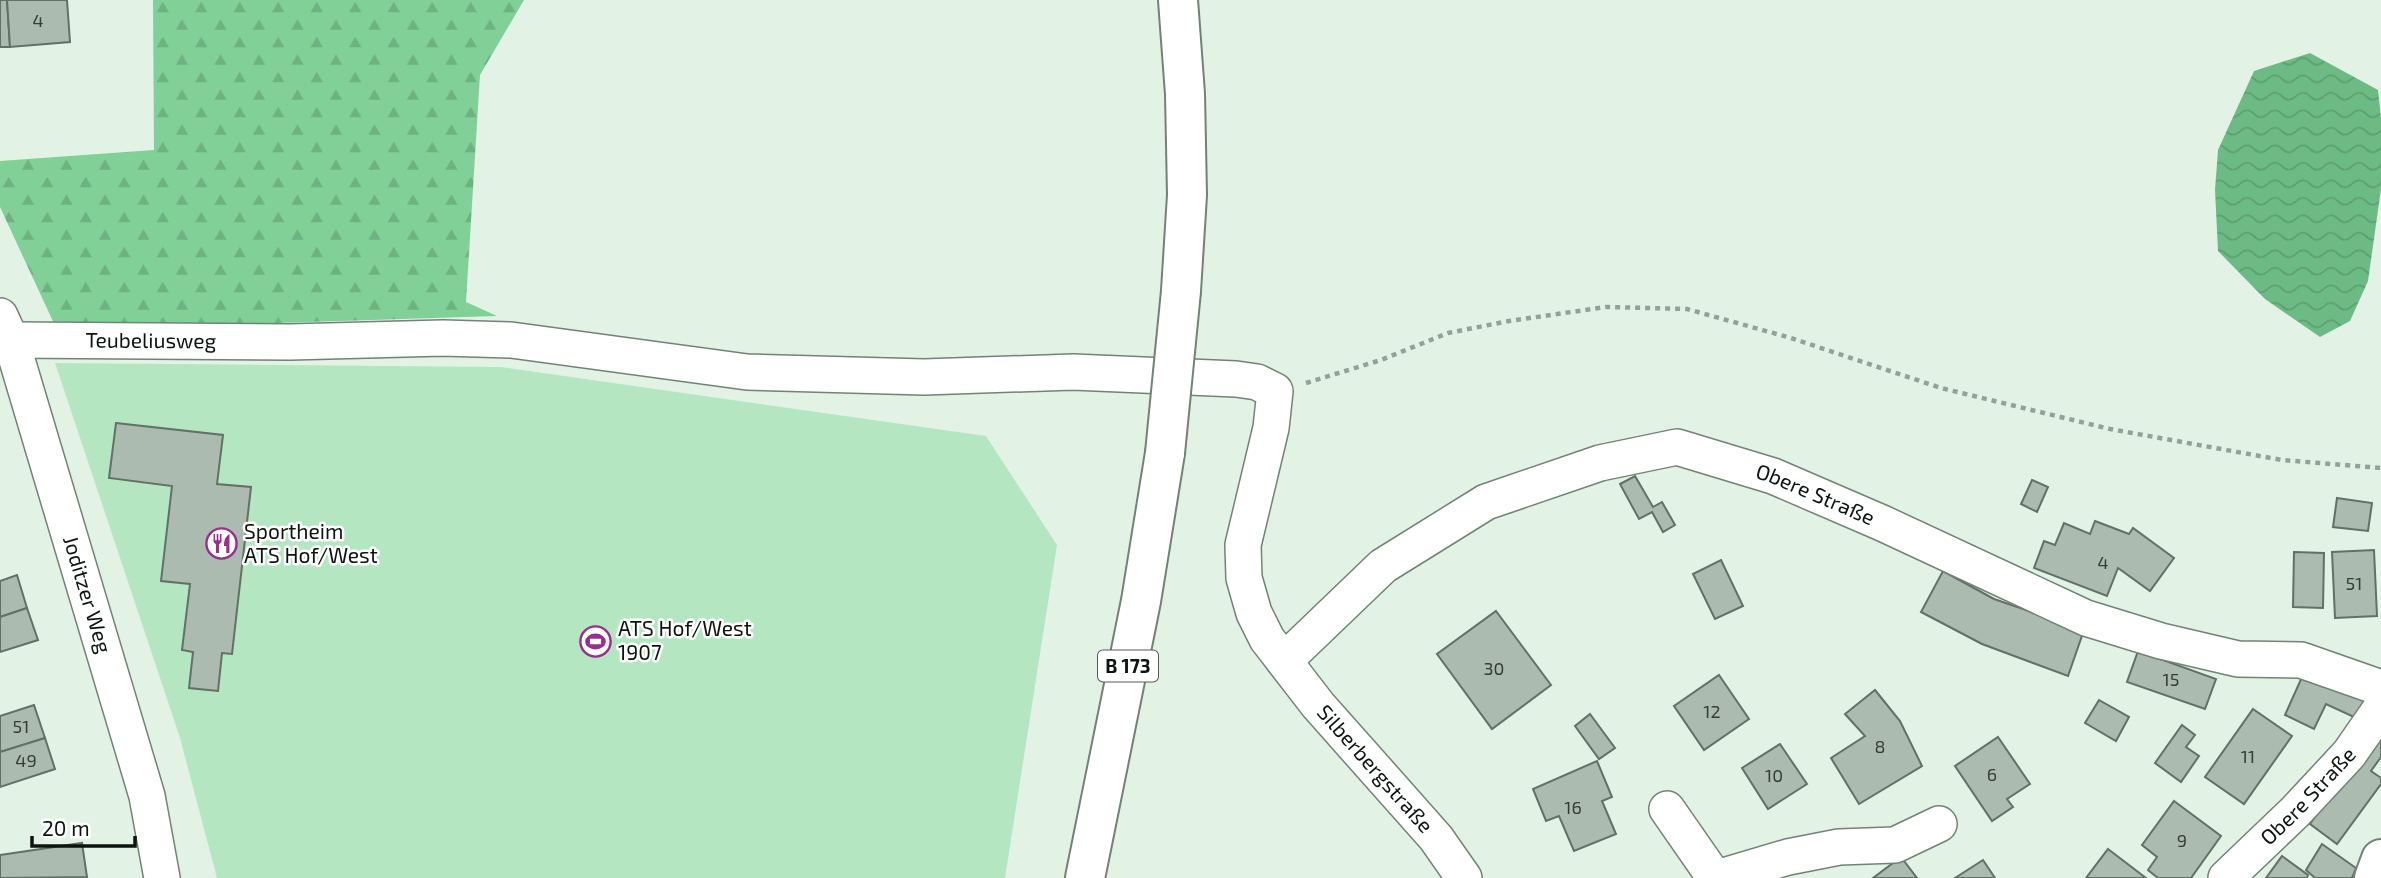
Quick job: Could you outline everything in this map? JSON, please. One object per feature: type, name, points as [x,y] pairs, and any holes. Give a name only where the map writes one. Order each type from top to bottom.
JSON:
[{"type":"main road","name":"B 173","points":[[1085,878],[1141,601],[1165,453],[1181,291],[1187,195],[1185,94],[1178,0]]},
{"type":"main road","points":[[2374,878],[2381,859]]},
{"type":"street","name":"Teubeliusweg","points":[[5,328],[290,342],[443,338],[511,340],[747,372],[924,377],[1073,372],[1236,379],[1257,382],[1275,391]]},
{"type":"street","name":"Joditzer Weg","points":[[5,328],[147,796],[162,878]]},
{"type":"street","name":"Silberbergstraße","points":[[1275,391],[1271,428],[1242,545],[1244,578],[1254,613],[1267,639],[1318,705],[1436,838],[1464,878]]},
{"type":"street","name":"Obere Straße","points":[[1284,661],[1383,566],[1486,502],[1600,463],[1676,447],[1773,475],[2086,618],[2161,641],[2238,659],[2301,660],[2381,688]]},
{"type":"street","name":"Obere Straße","points":[[2226,878],[2295,812],[2349,754],[2381,708]]},
{"type":"street","points":[[1667,809],[1716,878],[1788,857],[1839,847],[1895,845],[1939,824]]},
{"type":"path","points":[[1275,391],[1381,360],[1447,333],[1606,307],[1687,309],[1791,338],[1941,388],[2110,429],[2281,460],[2381,468]]},
{"type":"shaded area","name":"ATS Hof/West 1907","points":[[55,363],[501,367],[986,436],[1057,545],[1005,878],[217,878],[180,738]]},
{"type":"green space","points":[[153,0],[524,0],[480,75],[466,302],[497,316],[57,330],[0,207],[0,161],[154,150]]},
{"type":"water","points":[[2310,53],[2378,90],[2381,118],[2381,189],[2368,281],[2350,321],[2320,337],[2265,299],[2218,251],[2215,190],[2218,150],[2254,71]]},
{"type":"building","points":[[0,0],[7,0],[10,47],[0,47]]},
{"type":"building","points":[[7,0],[67,0],[70,42],[10,47]]},
{"type":"building","points":[[116,423],[223,435],[217,484],[251,487],[232,654],[222,653],[218,691],[189,688],[193,652],[182,650],[190,584],[161,581],[172,486],[109,478]]},
{"type":"building","points":[[1635,476],[1653,507],[1662,502],[1675,525],[1663,532],[1652,512],[1639,519],[1620,484]]},
{"type":"building","points":[[2032,480],[2048,487],[2037,512],[2021,504]]},
{"type":"building","points":[[2337,498],[2372,503],[2368,531],[2333,527]]},
{"type":"building","points":[[2095,521],[2129,534],[2133,528],[2174,558],[2150,591],[2118,568],[2107,596],[2034,568],[2044,541],[2055,545],[2064,523],[2090,534]]},
{"type":"building","points":[[2374,550],[2377,616],[2335,618],[2332,552]]},
{"type":"building","points":[[2294,552],[2324,553],[2323,608],[2293,607]]},
{"type":"building","points":[[1721,560],[1743,606],[1715,619],[1693,574]]},
{"type":"building","points":[[1943,571],[1994,599],[2084,630],[2068,676],[1982,644],[1921,612]]},
{"type":"building","points":[[17,575],[27,608],[0,617],[0,581]]},
{"type":"building","points":[[27,608],[38,640],[0,652],[0,617]]},
{"type":"building","points":[[1496,611],[1551,685],[1492,729],[1437,654]]},
{"type":"building","points":[[2138,651],[2216,679],[2205,709],[2127,682]]},
{"type":"building","points":[[2306,668],[2367,697],[2356,718],[2326,704],[2314,729],[2285,715]]},
{"type":"building","points":[[1719,675],[1749,719],[1704,750],[1674,706]]},
{"type":"building","points":[[1875,690],[1900,721],[1922,766],[1859,804],[1831,758],[1865,736],[1845,714]]},
{"type":"building","points":[[2099,700],[2129,717],[2116,741],[2085,723]]},
{"type":"building","points":[[34,705],[45,738],[0,752],[0,716]]},
{"type":"building","points":[[2253,709],[2292,736],[2244,804],[2205,777]]},
{"type":"building","points":[[1590,714],[1615,748],[1599,759],[1575,726]]},
{"type":"building","points":[[2182,725],[2195,735],[2186,747],[2199,756],[2181,782],[2155,763]]},
{"type":"building","points":[[1998,737],[2030,784],[2007,799],[2013,807],[1992,821],[1955,766]]},
{"type":"building","points":[[2373,737],[2381,743],[2381,757],[2371,771],[2381,778],[2381,784],[2337,844],[2310,824]]},
{"type":"building","points":[[45,738],[55,769],[0,787],[0,752]]},
{"type":"building","points":[[1780,744],[1807,784],[1768,809],[1742,768]]},
{"type":"building","points":[[1597,761],[1612,797],[1602,801],[1616,834],[1574,851],[1559,816],[1546,821],[1533,789]]},
{"type":"building","points":[[2174,801],[2221,836],[2191,878],[2158,878],[2148,870],[2157,857],[2142,845]]},
{"type":"building","points":[[82,843],[87,877],[0,878],[0,855]]},
{"type":"building","points":[[2322,844],[2356,868],[2352,878],[2315,878],[2306,870]]},
{"type":"building","points":[[2108,849],[2146,878],[2086,878]]},
{"type":"building","points":[[2282,856],[2308,875],[2307,878],[2266,878]]},
{"type":"building","points":[[1901,857],[1917,878],[1873,878]]},
{"type":"building","points":[[1983,860],[1995,878],[1955,878]]},
{"type":"place","name":"Sportheim ATS Hof/West","points":[[221,544]]},
{"type":"place","name":"ATS Hof/West 1907","points":[[595,641]]}]
